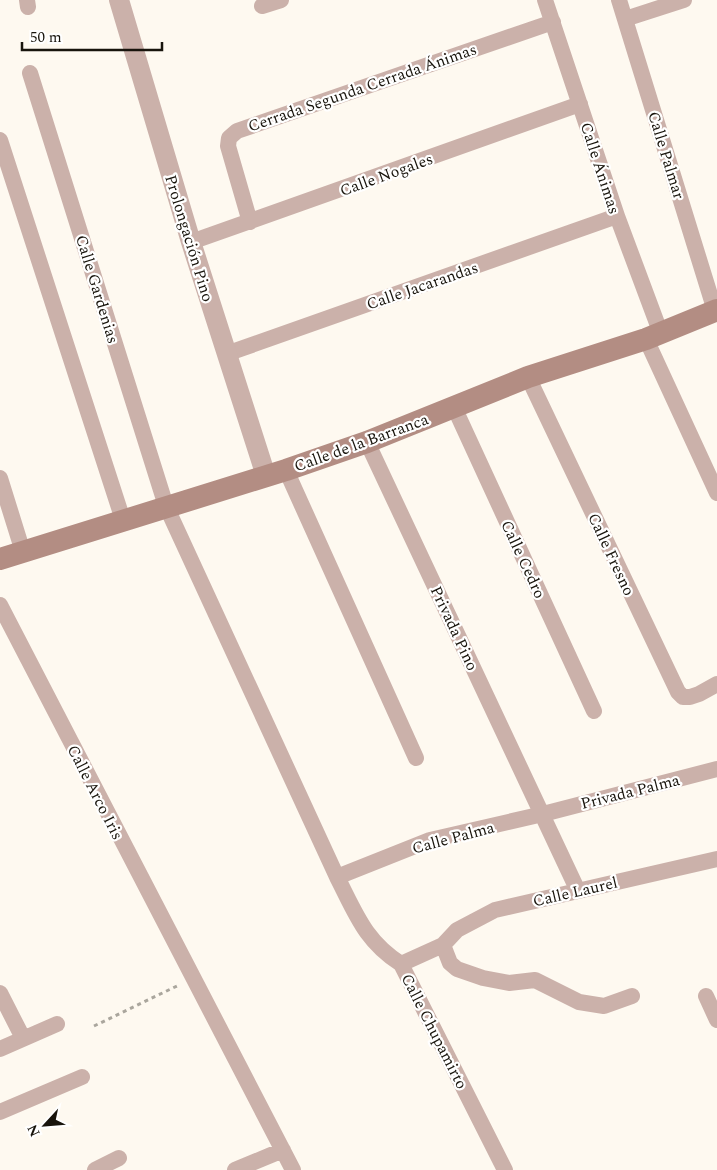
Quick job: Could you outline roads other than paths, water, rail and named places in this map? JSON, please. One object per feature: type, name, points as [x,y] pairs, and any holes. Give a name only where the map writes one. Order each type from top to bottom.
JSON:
[{"type":"main road","name":"Calle de la Barranca","points":[[0,559],[276,473],[367,442],[528,377],[654,337],[716,311]]},
{"type":"street","name":"Prolongación Pino","points":[[119,0],[226,354],[276,473]]},
{"type":"street","points":[[262,6],[281,0]]},
{"type":"street","name":"Calle Ánimas","points":[[545,0],[617,216],[654,337]]},
{"type":"street","name":"Calle Palmar","points":[[619,0],[716,311]]},
{"type":"street","points":[[626,19],[684,0]]},
{"type":"street","name":"Cerrada Segunda Cerrada Ánimas","points":[[250,222],[228,146],[229,138],[237,130],[553,22]]},
{"type":"street","name":"Calle Gardenias","points":[[30,73],[166,506],[337,877]]},
{"type":"street","name":"Calle Nogales","points":[[191,242],[580,104]]},
{"type":"street","points":[[0,140],[123,520]]},
{"type":"street","name":"Calle Jacarandas","points":[[226,354],[617,216]]},
{"type":"street","points":[[654,337],[717,493]]},
{"type":"street","name":"Calle Fresno","points":[[528,377],[678,692],[684,697],[690,697],[717,684]]},
{"type":"street","name":"Calle Cedro","points":[[454,407],[594,711]]},
{"type":"street","name":"Privada Pino","points":[[367,442],[578,891]]},
{"type":"street","points":[[276,473],[416,758]]},
{"type":"street","points":[[0,478],[23,552]]},
{"type":"street","name":"Calle Arco Iris","points":[[0,605],[293,1170]]},
{"type":"street","name":"Privada Palma","points":[[543,814],[717,769]]},
{"type":"street","name":"Calle Palma","points":[[337,877],[430,840],[543,814]]},
{"type":"street","name":"Calle Laurel","points":[[401,964],[443,945],[457,930],[495,910],[717,858]]},
{"type":"street","name":"Calle Chupamirto","points":[[337,877],[367,934],[385,954],[401,964],[505,1170]]},
{"type":"street","points":[[443,945],[450,963],[457,969],[483,978],[509,983],[536,980],[579,1002],[604,1006],[632,996]]},
{"type":"street","points":[[0,992],[23,1038]]},
{"type":"street","points":[[706,996],[717,1020]]},
{"type":"street","points":[[0,1049],[56,1024]]},
{"type":"street","points":[[0,1112],[82,1077]]},
{"type":"street","points":[[235,1170],[282,1150]]},
{"type":"street","points":[[95,1170],[119,1158]]}]
